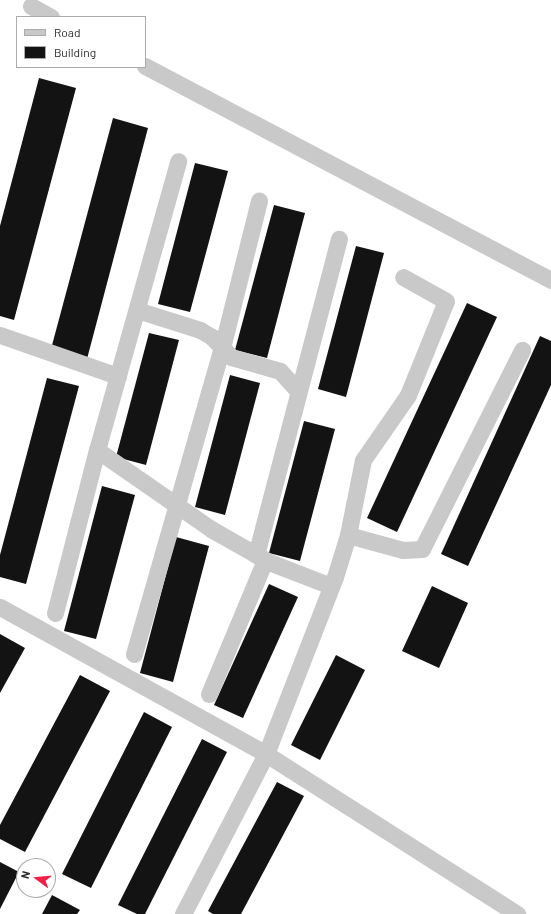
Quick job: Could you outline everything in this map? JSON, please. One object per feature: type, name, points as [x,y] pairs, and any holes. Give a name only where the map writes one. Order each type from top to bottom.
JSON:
[{"type":"street","points":[[31,6],[49,16]]},
{"type":"street","points":[[146,67],[551,280]]},
{"type":"street","points":[[56,613],[97,450],[178,161]]},
{"type":"street","points":[[134,654],[222,348],[259,201]]},
{"type":"street","points":[[209,694],[261,558],[298,391],[339,238]]},
{"type":"street","points":[[184,914],[266,754],[331,586],[348,535],[364,460],[408,394],[446,301],[402,277]]},
{"type":"street","points":[[137,310],[200,330],[212,337],[230,357],[280,370],[298,391]]},
{"type":"street","points":[[0,335],[118,376]]},
{"type":"street","points":[[348,535],[403,550],[422,549],[522,350]]},
{"type":"street","points":[[97,450],[211,529],[261,558],[331,586]]},
{"type":"street","points":[[0,607],[266,754],[517,914]]},
{"type":"building","points":[[39,78],[76,88],[14,320],[0,316],[0,226]]},
{"type":"building","points":[[113,118],[148,128],[87,359],[51,349]]},
{"type":"building","points":[[195,163],[228,171],[190,312],[158,304]]},
{"type":"building","points":[[274,205],[305,213],[267,358],[235,350]]},
{"type":"building","points":[[356,246],[384,253],[346,397],[318,389]]},
{"type":"building","points":[[467,303],[497,317],[397,532],[367,518]]},
{"type":"building","points":[[149,333],[179,340],[146,465],[116,457]]},
{"type":"building","points":[[540,336],[551,341],[551,385],[468,566],[441,554]]},
{"type":"building","points":[[230,375],[260,383],[225,515],[195,507]]},
{"type":"building","points":[[47,378],[79,386],[26,584],[0,577],[0,555]]},
{"type":"building","points":[[304,421],[335,429],[300,561],[269,553]]},
{"type":"building","points":[[102,486],[135,495],[96,639],[64,631]]},
{"type":"building","points":[[176,537],[209,546],[173,682],[140,673]]},
{"type":"building","points":[[269,584],[298,597],[243,718],[214,705]]},
{"type":"building","points":[[432,586],[468,603],[439,668],[402,651]]},
{"type":"building","points":[[0,634],[25,648],[0,693]]},
{"type":"building","points":[[336,655],[365,670],[320,760],[291,745]]},
{"type":"building","points":[[80,675],[110,691],[25,852],[0,839],[0,825]]},
{"type":"building","points":[[144,712],[172,727],[91,888],[62,874]]},
{"type":"building","points":[[202,739],[227,752],[145,914],[137,914],[118,905]]},
{"type":"building","points":[[277,782],[304,796],[241,914],[213,914],[208,911]]},
{"type":"building","points":[[0,862],[16,870],[16,878],[0,909]]},
{"type":"building","points":[[56,897],[80,910],[77,914],[42,914],[50,898]]}]
